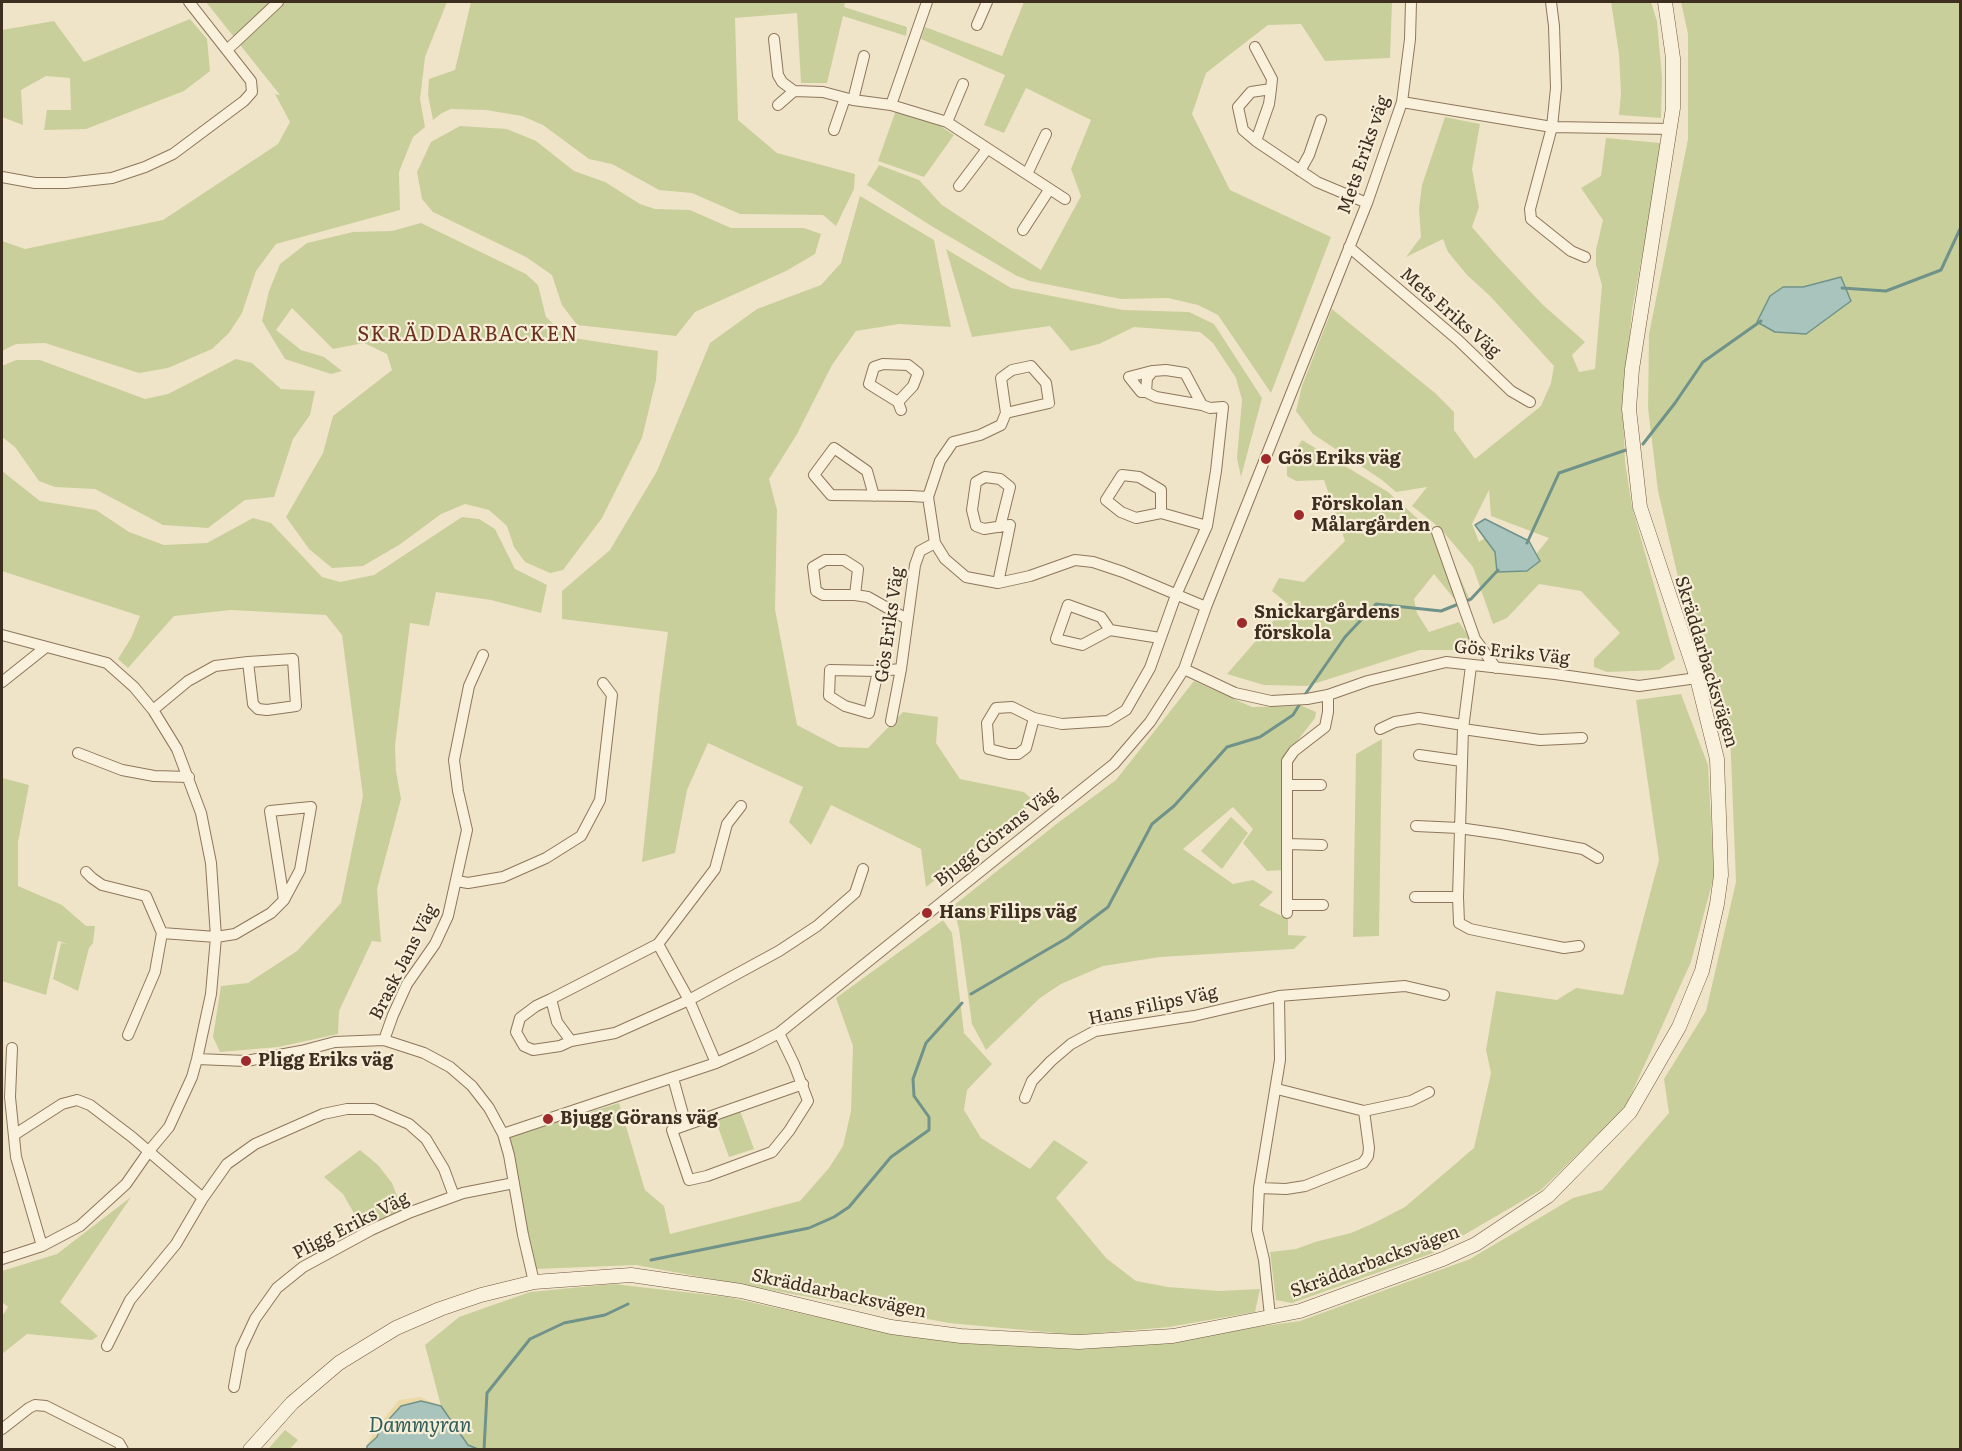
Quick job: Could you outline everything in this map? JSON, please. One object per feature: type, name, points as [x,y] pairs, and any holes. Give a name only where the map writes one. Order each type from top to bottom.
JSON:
[{"type":"street","points":[[2,177],[34,183],[66,183],[112,178],[145,167],[173,154],[220,120],[252,92],[250,81],[189,2]]},
{"type":"street","points":[[227,50],[279,2]]},
{"type":"street","points":[[891,105],[927,2]]},
{"type":"street","points":[[977,25],[987,2]]},
{"type":"street","name":"Mets Eriks väg","points":[[1348,247],[1367,203],[1402,102],[1410,39],[1411,2]]},
{"type":"street","points":[[1551,2],[1556,88],[1552,128],[1530,209],[1531,219],[1571,250],[1585,256]]},
{"type":"street","name":"Skräddarbacksvägen","points":[[250,1449],[292,1403],[339,1363],[396,1328],[471,1298],[534,1282],[631,1275],[741,1291],[891,1327],[961,1336],[1078,1342],[1173,1336],[1300,1311],[1443,1259],[1476,1244],[1548,1196],[1630,1112],[1680,1027],[1702,971],[1721,875],[1718,759],[1697,678],[1640,507],[1629,409],[1632,369],[1673,108],[1673,58],[1665,2]]},
{"type":"street","points":[[774,39],[778,75],[782,82],[794,91],[823,92],[849,99],[891,105],[946,122],[1065,199]]},
{"type":"street","points":[[1255,47],[1272,80],[1269,104],[1256,141]]},
{"type":"street","points":[[834,130],[849,99],[864,56]]},
{"type":"street","points":[[946,122],[963,84]]},
{"type":"street","points":[[1271,89],[1251,92],[1238,107],[1244,130],[1256,141],[1317,182],[1367,203]]},
{"type":"street","points":[[778,105],[794,91]]},
{"type":"street","points":[[1402,102],[1552,128],[1671,129]]},
{"type":"street","points":[[1300,171],[1309,155],[1321,120]]},
{"type":"street","points":[[1027,174],[1046,134]]},
{"type":"street","points":[[959,186],[987,149]]},
{"type":"street","points":[[1023,231],[1049,190]]},
{"type":"street","points":[[1184,669],[1206,607],[1348,247]]},
{"type":"street","name":"Mets Eriks Väg","points":[[1348,247],[1458,340],[1511,391],[1530,402]]},
{"type":"street","points":[[883,364],[908,365],[918,373],[913,386],[899,406],[869,384],[874,367],[883,364]]},
{"type":"street","points":[[1006,413],[1049,403],[1046,383],[1030,366],[1012,370],[1001,378],[1006,413],[1001,425],[980,435],[953,442],[940,461],[928,497],[935,543],[945,559],[966,577],[998,583],[1030,576],[1075,560],[1093,562],[1123,572],[1206,607]]},
{"type":"street","points":[[1146,392],[1147,378],[1153,370]]},
{"type":"street","points":[[1034,718],[1026,748],[1018,754],[989,749],[987,723],[996,708],[1012,707],[1034,718],[1062,724],[1108,722],[1126,710],[1150,668],[1176,595],[1207,526],[1223,407],[1210,408],[1156,397],[1141,392],[1129,376],[1153,370],[1185,374],[1202,405]]},
{"type":"street","points":[[874,496],[867,471],[834,448],[814,475],[831,495],[874,496],[928,497]]},
{"type":"street","points":[[1161,513],[1161,490],[1139,477],[1122,475],[1106,500],[1121,512],[1136,518],[1161,513],[1207,526]]},
{"type":"street","points":[[998,583],[1011,525],[1000,527],[984,529],[976,526],[972,510],[976,482],[986,477],[1000,479],[1010,487],[1000,527]]},
{"type":"street","points":[[1437,532],[1475,639],[1496,668]]},
{"type":"street","name":"Gös Eriks Väg","points":[[891,721],[901,669],[915,565],[920,551],[935,543]]},
{"type":"street","name":"Gös Eriks Väg","points":[[855,595],[858,569],[844,560],[825,560],[813,567],[816,591],[823,595],[868,597],[907,620]]},
{"type":"street","points":[[1110,630],[1101,617],[1068,605],[1056,639],[1082,645],[1110,630],[1160,638]]},
{"type":"street","points":[[2,635],[107,663],[134,687],[153,710],[177,749],[201,813],[211,863],[216,937],[211,994],[197,1059],[192,1077],[169,1127],[126,1184],[80,1226],[42,1246],[2,1259]]},
{"type":"street","points":[[2,682],[46,647]]},
{"type":"street","name":"Brask Jans Väg","points":[[384,1040],[407,984],[435,944],[448,916],[457,881],[467,830],[458,792],[454,760],[469,686],[483,655]]},
{"type":"street","points":[[153,710],[188,681],[215,666],[248,662],[293,659],[296,706],[258,709],[254,704],[248,662]]},
{"type":"street","name":"Gös Eriks Väg","points":[[1184,669],[1235,693],[1271,701],[1328,695],[1368,681],[1446,662],[1639,686],[1697,678]]},
{"type":"street","points":[[1471,666],[1463,727],[1459,828],[1459,922],[1470,929],[1564,948],[1579,946]]},
{"type":"street","name":"Gös Eriks Väg","points":[[878,671],[869,713],[845,705],[829,696],[830,670],[901,669]]},
{"type":"street","name":"Bjugg Görans Väg","points":[[503,1134],[716,1063],[779,1033],[1114,764],[1150,722],[1184,669]]},
{"type":"street","points":[[457,881],[468,883],[503,877],[546,858],[581,836],[600,800],[612,695],[603,682]]},
{"type":"street","points":[[1323,905],[1287,909],[1287,760],[1325,727],[1328,695]]},
{"type":"street","points":[[1380,729],[1395,722],[1419,718],[1540,740],[1582,738]]},
{"type":"street","points":[[78,753],[122,770],[154,776],[189,777]]},
{"type":"street","points":[[1419,756],[1462,761]]},
{"type":"street","points":[[1287,785],[1321,785]]},
{"type":"street","points":[[741,806],[727,824],[716,870],[658,944],[536,1006],[520,1018],[516,1032],[524,1046],[533,1050],[615,1033],[688,1000],[779,951],[817,926],[855,893],[863,869]]},
{"type":"street","points":[[162,933],[216,937],[235,934],[271,913],[284,900],[300,870],[311,807],[270,811],[284,900]]},
{"type":"street","points":[[1416,826],[1459,828],[1583,849],[1598,858]]},
{"type":"street","points":[[1288,844],[1322,845]]},
{"type":"street","points":[[86,872],[102,885],[146,896],[162,933],[155,972],[128,1035]]},
{"type":"street","points":[[1415,897],[1458,897]]},
{"type":"street","points":[[658,944],[688,1000],[716,1063]]},
{"type":"street","name":"Hans Filips Väg","points":[[1025,1098],[1032,1081],[1051,1061],[1071,1044],[1095,1031],[1194,1016],[1279,996],[1405,986],[1444,995]]},
{"type":"street","points":[[1270,1316],[1264,1260],[1257,1230],[1259,1188],[1281,1060],[1279,996]]},
{"type":"street","points":[[551,999],[557,1022],[571,1041]]},
{"type":"street","points":[[779,1033],[802,1084],[808,1101],[789,1131],[771,1152],[707,1176],[689,1180],[672,1130],[802,1084]]},
{"type":"street","points":[[197,1059],[246,1061],[335,1042],[384,1040],[424,1053],[450,1067],[472,1086],[497,1120],[503,1134],[534,1282]]},
{"type":"street","points":[[12,1048],[10,1097],[16,1157],[42,1246]]},
{"type":"street","points":[[673,1078],[686,1125]]},
{"type":"street","points":[[1277,1089],[1364,1111],[1411,1101],[1429,1092]]},
{"type":"street","points":[[14,1135],[62,1104],[77,1100],[90,1105],[149,1151],[203,1198]]},
{"type":"street","points":[[106,1346],[130,1300],[176,1244],[203,1198],[227,1164],[255,1144],[323,1114],[347,1109],[374,1109],[409,1124],[426,1139],[444,1169],[454,1196]]},
{"type":"street","points":[[1259,1188],[1286,1189],[1305,1186],[1363,1163],[1368,1156],[1369,1148],[1364,1111]]},
{"type":"street","name":"Pligg Eriks Väg","points":[[234,1387],[241,1349],[255,1319],[277,1288],[303,1267],[371,1230],[411,1212],[454,1196],[514,1183]]},
{"type":"street","points":[[2,1429],[29,1408],[41,1405],[119,1443],[123,1449]]},
{"type":"green space","points":[[206,2],[447,2],[425,57],[420,99],[425,127],[413,137],[399,172],[400,210],[276,244],[256,271],[242,313],[229,333],[212,349],[168,368],[139,373],[45,343],[16,344],[2,351],[2,241],[25,249],[163,220],[278,144],[290,122],[275,94],[280,95]]},
{"type":"green space","points":[[471,2],[845,2],[844,7],[907,27],[906,36],[843,16],[827,83],[801,83],[797,13],[735,18],[738,120],[777,153],[855,174],[854,189],[836,226],[823,215],[740,214],[692,193],[659,190],[612,164],[589,159],[543,125],[522,116],[486,110],[451,109],[433,120],[428,95],[429,79],[455,70]]},
{"type":"green space","points":[[1024,2],[1392,2],[1390,58],[1325,61],[1301,24],[1268,25],[1206,73],[1192,114],[1230,190],[1331,237],[1271,393],[1218,315],[1198,305],[1168,298],[1121,299],[1030,281],[1017,276],[933,227],[867,185],[879,165],[919,180],[942,205],[1041,270],[1081,196],[1071,169],[1091,120],[1026,88],[1004,133],[984,125],[1005,75],[921,39],[925,27],[1002,56]]},
{"type":"green space","points":[[1611,2],[1651,2],[1657,21],[1662,77],[1661,118],[1619,115],[1621,94],[1619,54]]},
{"type":"green space","points":[[1681,2],[1960,2],[1960,1449],[478,1449],[468,1445],[441,1406],[425,1345],[459,1317],[530,1292],[613,1284],[728,1297],[902,1336],[1102,1348],[1300,1321],[1470,1259],[1573,1198],[1602,1190],[1669,1113],[1664,1079],[1706,1011],[1736,882],[1730,733],[1685,607],[1658,491],[1648,408],[1649,334],[1688,139],[1688,34]],"holes":[[[1840,277],[1844,287],[1757,323],[1770,296],[1783,287],[1803,287]]]},
{"type":"green space","points":[[190,19],[207,39],[210,71],[184,91],[86,129],[44,130],[47,110],[71,110],[70,78],[46,76],[21,90],[23,125],[2,117],[2,30],[54,21],[84,62]]},
{"type":"green space","points":[[896,110],[937,124],[954,135],[924,177],[878,161]]},
{"type":"green space","points":[[1445,117],[1480,124],[1472,169],[1479,207],[1472,227],[1542,304],[1585,342],[1572,355],[1579,372],[1595,369],[1602,285],[1596,265],[1596,250],[1603,220],[1581,188],[1601,176],[1606,138],[1660,143],[1656,181],[1632,310],[1623,408],[1625,462],[1632,507],[1675,659],[1659,670],[1607,672],[1594,667],[1594,659],[1620,633],[1581,591],[1539,584],[1507,618],[1493,624],[1473,567],[1440,528],[1412,506],[1427,487],[1396,492],[1382,480],[1313,434],[1296,411],[1302,386],[1332,309],[1435,393],[1454,412],[1454,430],[1475,459],[1541,406],[1551,383],[1554,366],[1490,296],[1467,275],[1448,252],[1443,239],[1406,257],[1421,237],[1419,209],[1422,185]],"holes":[[[1489,490],[1491,516],[1549,538],[1528,564],[1488,536],[1479,542],[1472,524]]]},
{"type":"green space","points":[[460,126],[507,129],[536,141],[574,171],[605,182],[640,204],[655,209],[690,210],[731,228],[804,228],[821,234],[815,254],[786,271],[695,312],[676,336],[577,325],[562,305],[552,275],[526,257],[433,212],[422,199],[417,172],[431,142]]},
{"type":"green space","points":[[860,196],[934,240],[951,327],[899,324],[856,331],[832,365],[797,434],[769,479],[777,510],[775,609],[797,725],[839,747],[868,748],[903,712],[938,717],[936,743],[960,779],[1024,792],[1035,802],[926,887],[921,849],[831,805],[811,845],[789,822],[803,787],[708,743],[687,790],[675,853],[642,862],[668,632],[562,619],[562,591],[610,550],[657,471],[710,343],[757,309],[821,285],[841,263]]},
{"type":"green space","points":[[421,223],[526,274],[538,285],[546,317],[567,337],[658,351],[656,380],[642,438],[602,518],[563,570],[550,573],[525,562],[514,547],[507,526],[489,510],[465,504],[441,514],[399,545],[363,566],[332,568],[309,549],[286,517],[323,453],[333,416],[392,370],[387,354],[364,343],[333,349],[292,308],[276,330],[301,350],[324,357],[342,371],[331,374],[285,359],[262,321],[269,291],[280,264],[307,243],[353,232],[392,231]]},
{"type":"green space","points":[[946,249],[1011,288],[1123,310],[1189,312],[1214,324],[1262,398],[1241,477],[1237,458],[1242,400],[1236,378],[1213,343],[1200,332],[1134,327],[1099,344],[1071,351],[1050,326],[972,337]]},
{"type":"green space","points":[[236,359],[252,363],[281,389],[315,391],[310,415],[293,439],[274,497],[245,500],[208,528],[163,525],[95,489],[55,487],[39,481],[15,447],[2,437],[2,366],[16,360],[40,360],[145,399],[168,394]]},
{"type":"green space","points":[[1302,440],[1388,492],[1445,543],[1469,598],[1456,601],[1434,574],[1414,599],[1417,613],[1429,632],[1459,622],[1469,637],[1468,646],[1453,650],[1420,650],[1307,686],[1264,685],[1227,674],[1288,604],[1272,591],[1279,578],[1304,582],[1345,541],[1324,480],[1296,481],[1287,476],[1287,465]]},
{"type":"green space","points":[[2,471],[40,501],[96,510],[129,532],[164,545],[207,543],[253,518],[271,523],[322,577],[340,582],[374,575],[462,517],[479,519],[495,529],[515,569],[547,585],[541,613],[491,600],[436,592],[429,626],[410,623],[395,746],[396,771],[401,799],[377,889],[381,942],[372,941],[339,1011],[338,1034],[278,1047],[220,1052],[213,1037],[221,986],[248,983],[297,951],[341,903],[363,796],[342,635],[326,615],[231,610],[174,616],[128,668],[118,659],[131,638],[140,616],[2,571]]},
{"type":"green space","points":[[1194,681],[1252,707],[1302,706],[1316,712],[1315,718],[1284,758],[1283,870],[1267,871],[1243,843],[1253,829],[1233,807],[1183,849],[1233,884],[1253,880],[1273,892],[1259,905],[1288,919],[1288,935],[1307,936],[1294,949],[1160,957],[1103,966],[1061,984],[1040,998],[986,1050],[972,1024],[959,929],[953,906],[1116,780]]},
{"type":"green space","points":[[1681,694],[1708,765],[1714,876],[1691,962],[1625,1108],[1541,1190],[1433,1253],[1292,1303],[1276,1300],[1270,1252],[1296,1249],[1351,1233],[1372,1224],[1405,1207],[1474,1148],[1491,1073],[1486,1050],[1496,991],[1557,1000],[1576,988],[1623,995],[1659,860],[1636,700]]},
{"type":"green space","points":[[1382,739],[1379,936],[1353,937],[1356,754]]},
{"type":"green space","points":[[2,778],[29,785],[18,842],[18,886],[62,905],[86,926],[95,926],[93,943],[89,948],[78,991],[53,979],[61,943],[68,944],[58,941],[46,995],[2,981]]},
{"type":"green space","points":[[1231,817],[1248,833],[1222,869],[1201,851]]},
{"type":"green space","points":[[943,920],[952,933],[964,1033],[992,1064],[967,1090],[964,1110],[981,1138],[1030,1169],[1054,1140],[1088,1162],[1056,1198],[1106,1258],[1136,1281],[1168,1287],[1219,1291],[1260,1289],[1255,1312],[1169,1327],[1077,1335],[949,1323],[636,1265],[535,1269],[510,1137],[619,1103],[645,1190],[664,1206],[670,1234],[800,1201],[829,1168],[843,1146],[851,1111],[853,1046],[836,998]]},
{"type":"green space","points":[[739,1108],[754,1149],[729,1157],[715,1119]]},
{"type":"green space","points":[[360,1150],[378,1165],[392,1183],[403,1211],[363,1229],[343,1194],[324,1177]]},
{"type":"green space","points":[[131,1197],[60,1302],[98,1336],[92,1340],[27,1334],[2,1354],[2,1316],[8,1307],[2,1302],[2,1271],[57,1254]]},
{"type":"green space","points":[[285,1430],[298,1440],[290,1449],[268,1449]]},
{"type":"sand","points":[[420,1397],[441,1406],[421,1401],[380,1429],[377,1437],[367,1446],[373,1432],[399,1400]]},
{"type":"water","points":[[1841,277],[1851,301],[1806,334],[1775,332],[1757,322],[1770,296],[1783,287],[1803,287]]},
{"type":"water","points":[[1485,519],[1529,541],[1540,561],[1527,571],[1497,572],[1495,552],[1475,525]]},
{"type":"water","name":"Dammyran","points":[[421,1401],[441,1406],[468,1445],[478,1449],[367,1449],[367,1446],[377,1437],[380,1429],[401,1406]]},
{"type":"waterway","points":[[1842,288],[1886,291],[1941,270],[1960,229]]},
{"type":"waterway","points":[[1643,444],[1703,362],[1761,321]]},
{"type":"waterway","points":[[1527,543],[1559,473],[1626,450]]},
{"type":"waterway","points":[[1304,696],[1345,637],[1376,604],[1441,611],[1471,599],[1498,570]]},
{"type":"waterway","points":[[971,994],[1067,938],[1108,907],[1152,824],[1174,806],[1227,747],[1260,737],[1293,715],[1301,702]]},
{"type":"waterway","points":[[651,1260],[809,1228],[834,1217],[849,1207],[891,1157],[929,1130],[929,1117],[914,1096],[913,1079],[926,1043],[962,1003]]},
{"type":"waterway","points":[[484,1450],[487,1393],[530,1339],[564,1323],[605,1315],[628,1304]]},
{"type":"place","name":"Gös Eriks väg","points":[[1266,459]]},
{"type":"place","name":"Förskolan Målargården","points":[[1299,515]]},
{"type":"place","name":"Snickargårdens förskola","points":[[1242,623]]},
{"type":"place","name":"Hans Filips väg","points":[[927,913]]},
{"type":"place","name":"Pligg Eriks väg","points":[[246,1061]]},
{"type":"place","name":"Bjugg Görans väg","points":[[548,1119]]},
{"type":"district","name":"SKRÄDDARBACKEN","points":[[468,335]]}]
